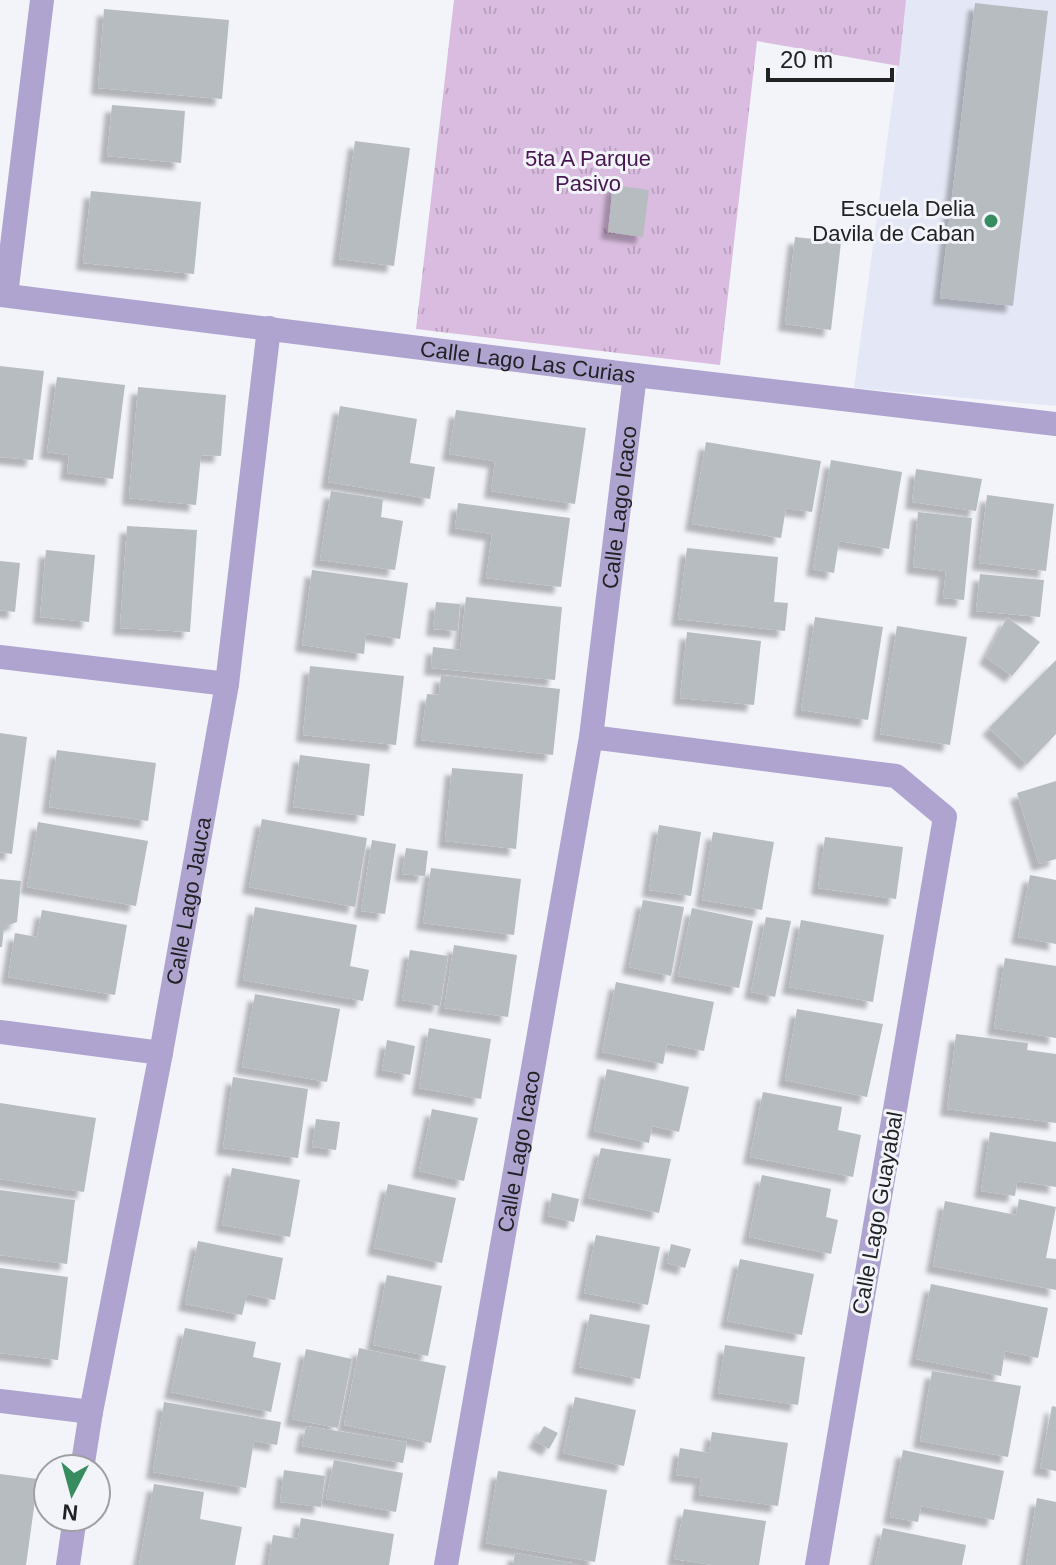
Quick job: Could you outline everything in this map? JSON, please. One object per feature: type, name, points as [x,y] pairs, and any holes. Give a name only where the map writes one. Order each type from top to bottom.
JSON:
[{"type":"street","points":[[3,295],[42,0]]},
{"type":"street","name":"Calle Lago Las Curias","points":[[3,295],[635,375],[1056,424]]},
{"type":"street","name":"Calle Lago Jauca","points":[[85,1453],[227,684],[269,328]]},
{"type":"street","name":"Calle Lago Icaco","points":[[446,1565],[591,737],[635,375]]},
{"type":"street","points":[[0,657],[227,684]]},
{"type":"street","name":"Calle Lago Guayabal","points":[[591,737],[896,776],[945,817],[817,1565]]},
{"type":"street","points":[[0,1032],[161,1053]]},
{"type":"street","points":[[0,1401],[91,1412]]},
{"type":"street","points":[[68,1565],[73,1533]]},
{"type":"shaded area","points":[[906,0],[1056,0],[1056,406],[854,388]]},
{"type":"green space","name":"5ta A Parque Pasivo","points":[[454,0],[906,0],[899,66],[757,41],[720,365],[416,329]]},
{"type":"building","points":[[975,3],[1048,11],[1013,306],[940,298]]},
{"type":"building","points":[[104,9],[229,20],[222,99],[98,88]]},
{"type":"building","points":[[112,105],[185,111],[181,163],[107,156]]},
{"type":"building","points":[[355,141],[410,148],[394,266],[339,259]]},
{"type":"building","points":[[613,185],[649,190],[643,237],[608,232]]},
{"type":"building","points":[[91,191],[201,202],[194,274],[83,263]]},
{"type":"building","points":[[795,237],[841,242],[831,330],[785,324]]},
{"type":"building","points":[[0,366],[44,371],[33,460],[0,457]]},
{"type":"building","points":[[57,377],[125,385],[113,479],[67,473],[69,455],[47,452]]},
{"type":"building","points":[[138,387],[226,395],[221,456],[201,455],[196,505],[129,498]]},
{"type":"building","points":[[340,406],[417,419],[410,463],[435,467],[430,499],[328,482]]},
{"type":"building","points":[[456,410],[586,428],[575,504],[491,491],[495,461],[449,454]]},
{"type":"building","points":[[706,442],[821,461],[812,512],[786,508],[781,538],[692,524]]},
{"type":"building","points":[[831,460],[902,472],[889,549],[839,541],[834,573],[813,569]]},
{"type":"building","points":[[916,469],[982,479],[976,511],[912,502]]},
{"type":"building","points":[[331,491],[383,499],[381,517],[403,521],[395,570],[320,560]]},
{"type":"building","points":[[987,495],[1054,504],[1046,571],[979,563]]},
{"type":"building","points":[[458,503],[570,518],[561,587],[486,578],[492,534],[455,528]]},
{"type":"building","points":[[918,512],[972,518],[964,600],[943,598],[946,571],[913,567]]},
{"type":"building","points":[[127,526],[197,530],[190,632],[120,628]]},
{"type":"building","points":[[687,548],[778,557],[774,602],[788,603],[785,631],[678,619]]},
{"type":"building","points":[[46,550],[95,555],[89,622],[40,617]]},
{"type":"building","points":[[0,561],[20,563],[15,612],[0,610]]},
{"type":"building","points":[[312,570],[408,583],[400,639],[366,634],[364,654],[302,645]]},
{"type":"building","points":[[980,574],[1044,580],[1040,617],[976,611]]},
{"type":"building","points":[[466,597],[562,607],[555,680],[431,668],[433,647],[460,650]]},
{"type":"building","points":[[436,602],[460,604],[458,631],[433,629]]},
{"type":"building","points":[[815,617],[883,627],[868,720],[801,710]]},
{"type":"building","points":[[1007,617],[1040,642],[1012,676],[986,657]]},
{"type":"building","points":[[897,626],[967,637],[950,745],[880,734]]},
{"type":"building","points":[[687,632],[761,641],[754,705],[680,698]]},
{"type":"building","points":[[1056,660],[1056,734],[1027,764],[989,728]]},
{"type":"building","points":[[310,666],[404,676],[396,745],[303,735]]},
{"type":"building","points":[[441,675],[560,689],[553,755],[421,740],[427,694],[439,695]]},
{"type":"building","points":[[0,733],[27,737],[12,854],[0,852]]},
{"type":"building","points":[[57,750],[156,763],[148,821],[49,807]]},
{"type":"building","points":[[300,755],[370,764],[364,816],[293,807]]},
{"type":"building","points":[[452,768],[523,774],[516,849],[445,841]]},
{"type":"building","points":[[1056,781],[1056,859],[1039,864],[1017,793]]},
{"type":"building","points":[[262,819],[367,838],[355,907],[249,887]]},
{"type":"building","points":[[38,822],[148,841],[136,906],[27,887]]},
{"type":"building","points":[[659,825],[701,832],[691,896],[649,890]]},
{"type":"building","points":[[713,832],[774,842],[762,910],[702,900]]},
{"type":"building","points":[[825,837],[903,847],[896,899],[818,888]]},
{"type":"building","points":[[372,840],[396,844],[385,914],[361,911]]},
{"type":"building","points":[[406,848],[428,851],[425,876],[402,874]]},
{"type":"building","points":[[431,868],[521,879],[514,935],[423,923]]},
{"type":"building","points":[[1030,875],[1056,880],[1056,944],[1018,937]]},
{"type":"building","points":[[0,879],[21,881],[17,922],[4,927],[2,947],[0,947]]},
{"type":"building","points":[[643,900],[684,907],[671,976],[629,967]]},
{"type":"building","points":[[255,907],[357,925],[350,966],[369,970],[363,1001],[243,980]]},
{"type":"building","points":[[692,908],[753,921],[739,988],[678,976]]},
{"type":"building","points":[[42,910],[127,925],[115,995],[8,977],[15,933],[37,937]]},
{"type":"building","points":[[766,917],[791,921],[775,997],[751,992]]},
{"type":"building","points":[[801,920],[884,935],[873,1002],[789,987]]},
{"type":"building","points":[[454,945],[517,955],[508,1017],[444,1008]]},
{"type":"building","points":[[410,950],[448,956],[440,1006],[402,1000]]},
{"type":"building","points":[[1005,958],[1056,966],[1056,1038],[994,1028]]},
{"type":"building","points":[[616,982],[714,1002],[704,1051],[667,1044],[663,1064],[602,1052]]},
{"type":"building","points":[[255,994],[340,1009],[327,1082],[242,1067]]},
{"type":"building","points":[[797,1009],[883,1024],[867,1097],[785,1080]]},
{"type":"building","points":[[429,1028],[491,1039],[481,1099],[419,1088]]},
{"type":"building","points":[[956,1034],[1028,1043],[1027,1050],[1056,1054],[1056,1123],[947,1109]]},
{"type":"building","points":[[387,1040],[415,1046],[410,1075],[382,1070]]},
{"type":"building","points":[[607,1069],[689,1087],[679,1132],[652,1126],[649,1143],[594,1131]]},
{"type":"building","points":[[233,1077],[308,1089],[298,1158],[223,1148]]},
{"type":"building","points":[[763,1092],[842,1107],[838,1130],[861,1135],[853,1177],[750,1157]]},
{"type":"building","points":[[0,1103],[96,1118],[84,1192],[0,1179]]},
{"type":"building","points":[[432,1109],[478,1118],[464,1181],[419,1171]]},
{"type":"building","points":[[316,1119],[340,1122],[336,1150],[312,1147]]},
{"type":"building","points":[[990,1132],[1056,1142],[1056,1187],[1017,1181],[1015,1196],[981,1191]]},
{"type":"building","points":[[601,1148],[671,1159],[659,1213],[588,1198]]},
{"type":"building","points":[[232,1168],[300,1180],[290,1237],[222,1225]]},
{"type":"building","points":[[762,1175],[831,1189],[826,1217],[838,1220],[831,1254],[749,1237]]},
{"type":"building","points":[[388,1184],[456,1198],[442,1263],[374,1248]]},
{"type":"building","points":[[0,1190],[75,1200],[67,1264],[0,1255]]},
{"type":"building","points":[[552,1193],[579,1199],[574,1222],[548,1216]]},
{"type":"building","points":[[1019,1199],[1056,1207],[1046,1258],[1056,1259],[1056,1290],[933,1266],[945,1201],[1016,1215]]},
{"type":"building","points":[[596,1235],[660,1247],[648,1305],[584,1293]]},
{"type":"building","points":[[198,1241],[283,1258],[275,1300],[247,1294],[242,1315],[185,1304]]},
{"type":"building","points":[[671,1244],[691,1249],[685,1268],[667,1263]]},
{"type":"building","points":[[740,1259],[814,1274],[802,1335],[727,1321]]},
{"type":"building","points":[[0,1268],[68,1277],[58,1360],[0,1353]]},
{"type":"building","points":[[387,1275],[442,1286],[428,1356],[373,1345]]},
{"type":"building","points":[[931,1284],[1048,1308],[1038,1358],[1005,1351],[1001,1376],[916,1359]]},
{"type":"building","points":[[590,1314],[650,1325],[640,1379],[579,1367]]},
{"type":"building","points":[[185,1328],[256,1342],[253,1357],[281,1363],[271,1412],[171,1392]]},
{"type":"building","points":[[725,1345],[805,1357],[798,1405],[718,1393]]},
{"type":"building","points":[[359,1348],[446,1366],[431,1443],[344,1425]]},
{"type":"building","points":[[306,1349],[352,1359],[338,1428],[292,1419]]},
{"type":"building","points":[[932,1371],[1021,1386],[1008,1457],[920,1441]]},
{"type":"building","points":[[575,1397],[636,1410],[624,1466],[563,1453]]},
{"type":"building","points":[[164,1402],[281,1422],[277,1445],[254,1441],[246,1488],[153,1472]]},
{"type":"building","points":[[1052,1406],[1056,1407],[1056,1471],[1040,1468]]},
{"type":"building","points":[[306,1426],[407,1442],[403,1463],[302,1446]]},
{"type":"building","points":[[544,1426],[558,1433],[549,1449],[535,1441]]},
{"type":"building","points":[[712,1432],[788,1443],[778,1506],[699,1495],[701,1478],[676,1475],[680,1448],[709,1453]]},
{"type":"building","points":[[903,1450],[1004,1471],[994,1520],[921,1506],[918,1522],[890,1517]]},
{"type":"building","points":[[334,1460],[403,1473],[396,1512],[326,1499]]},
{"type":"building","points":[[284,1470],[325,1476],[321,1507],[280,1502]]},
{"type":"building","points":[[498,1471],[607,1490],[595,1562],[486,1543]]},
{"type":"building","points":[[0,1474],[32,1478],[32,1522],[26,1565],[0,1565]]},
{"type":"building","points":[[154,1484],[204,1492],[200,1519],[242,1527],[235,1565],[139,1565]]},
{"type":"building","points":[[1037,1498],[1056,1502],[1056,1565],[1026,1565]]},
{"type":"building","points":[[684,1509],[766,1521],[759,1565],[713,1565],[674,1559]]},
{"type":"building","points":[[301,1518],[394,1534],[389,1565],[268,1565],[273,1535],[298,1539]]},
{"type":"building","points":[[883,1528],[966,1545],[962,1565],[875,1565]]},
{"type":"building","points":[[515,1553],[572,1563],[572,1565],[513,1565]]},
{"type":"place","name":"Escuela Delia Davila de Caban","points":[[991,221]]}]
